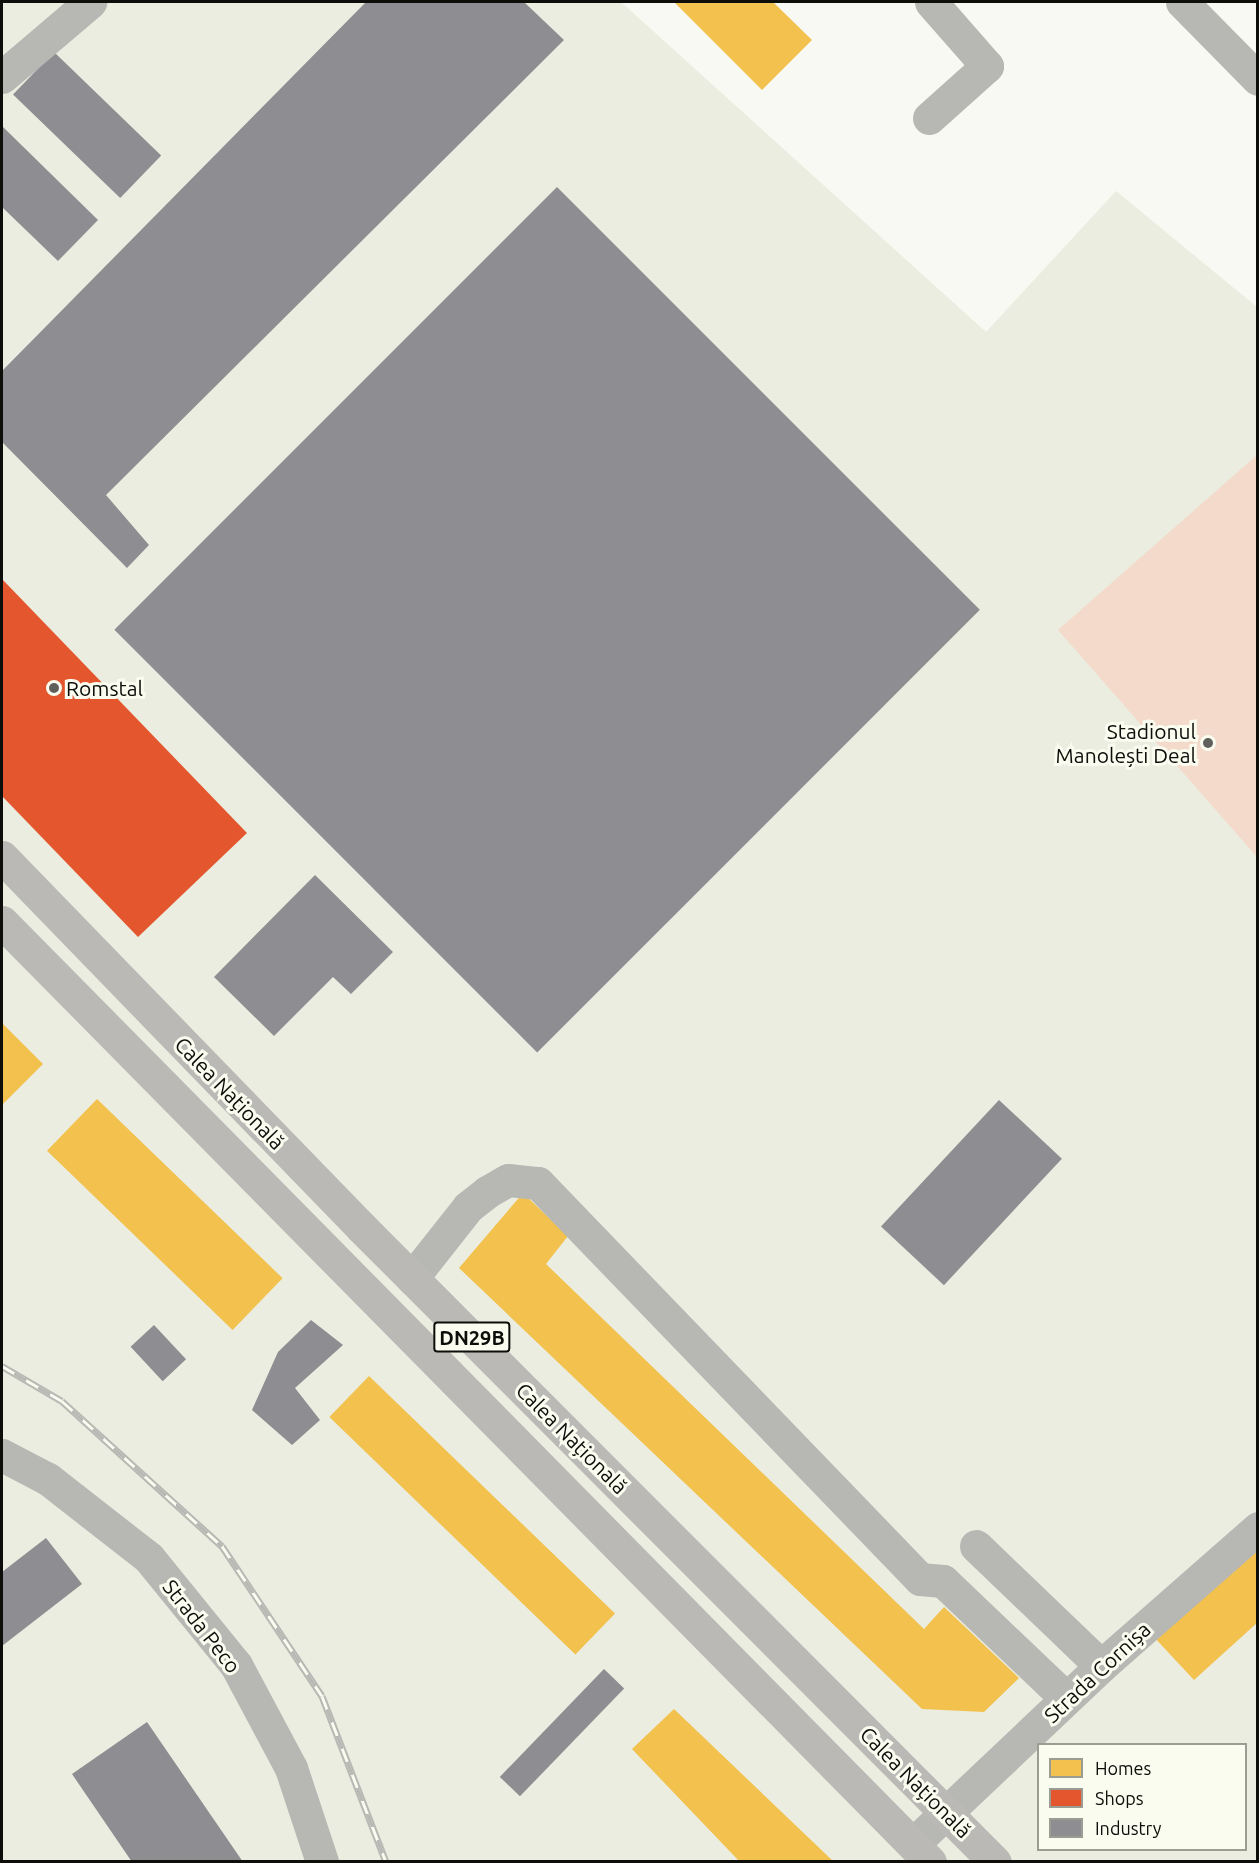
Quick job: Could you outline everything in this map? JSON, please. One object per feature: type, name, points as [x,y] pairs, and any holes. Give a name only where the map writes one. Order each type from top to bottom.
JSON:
[{"type":"main road","name":"Calea Națională","points":[[2,858],[412,1278],[947,1812],[994,1862]]},
{"type":"main road","name":"Calea Națională","points":[[2,922],[921,1853]]},
{"type":"street","points":[[2,76],[90,2]]},
{"type":"street","points":[[929,118],[987,66],[931,2]]},
{"type":"street","points":[[1182,2],[1257,79]]},
{"type":"street","points":[[412,1278],[468,1207],[508,1180],[538,1183],[920,1579],[944,1581],[1066,1698]]},
{"type":"street","name":"Strada Peco","points":[[2,1455],[48,1479],[149,1558],[236,1665],[291,1768],[322,1862]]},
{"type":"street","name":"Strada Cornișa","points":[[921,1853],[947,1812],[1066,1698],[1257,1528]]},
{"type":"street","points":[[976,1546],[1101,1666]]},
{"type":"shaded area","points":[[2,2],[621,2],[986,332],[1116,191],[1257,307],[1257,1861],[2,1862]]},
{"type":"shaded area","name":"Stadionul Manolești Deal","points":[[1257,455],[1257,857],[1058,630]]},
{"type":"building: Homes","points":[[674,2],[773,2],[812,40],[762,90]]},
{"type":"building: Homes","points":[[2,1023],[43,1064],[3,1104],[2,1102]]},
{"type":"building: Homes","points":[[97,1099],[283,1278],[233,1330],[47,1151]]},
{"type":"building: Homes","points":[[523,1193],[568,1236],[546,1264],[924,1629],[944,1607],[1019,1678],[984,1712],[922,1709],[459,1268]]},
{"type":"building: Homes","points":[[369,1376],[615,1614],[575,1655],[329,1417]]},
{"type":"building: Homes","points":[[1258,1538],[1258,1622],[1194,1680],[1152,1635]]},
{"type":"building: Homes","points":[[674,1709],[834,1862],[740,1862],[632,1749]]},
{"type":"building: Shops","name":"Romstal","points":[[2,579],[247,833],[138,937],[2,796]]},
{"type":"building: Industry","points":[[366,2],[524,2],[564,40],[106,495],[149,545],[127,568],[2,442],[2,371]]},
{"type":"building: Industry","points":[[54,52],[161,156],[120,198],[13,94]]},
{"type":"building: Industry","points":[[2,126],[98,220],[58,261],[2,207]]},
{"type":"building: Industry","points":[[557,187],[980,610],[537,1052],[114,630]]},
{"type":"building: Industry","points":[[315,875],[393,952],[351,994],[333,977],[274,1036],[214,977]]},
{"type":"building: Industry","points":[[999,1100],[1062,1159],[944,1285],[881,1227]]},
{"type":"building: Industry","points":[[311,1320],[343,1345],[295,1388],[320,1420],[292,1445],[252,1410],[278,1352]]},
{"type":"building: Industry","points":[[154,1325],[186,1359],[163,1381],[131,1347]]},
{"type":"building: Industry","points":[[46,1538],[82,1584],[2,1646],[2,1572]]},
{"type":"building: Industry","points":[[604,1669],[624,1688],[520,1796],[500,1777]]},
{"type":"building: Industry","points":[[147,1722],[243,1862],[132,1862],[72,1774]]},
{"type":"railway","points":[[2,1366],[62,1401],[222,1546],[322,1696],[386,1862]]},
{"type":"place","name":"Romstal","points":[[54,688]]},
{"type":"place","name":"Stadionul Manolești Deal","points":[[1208,743]]}]
